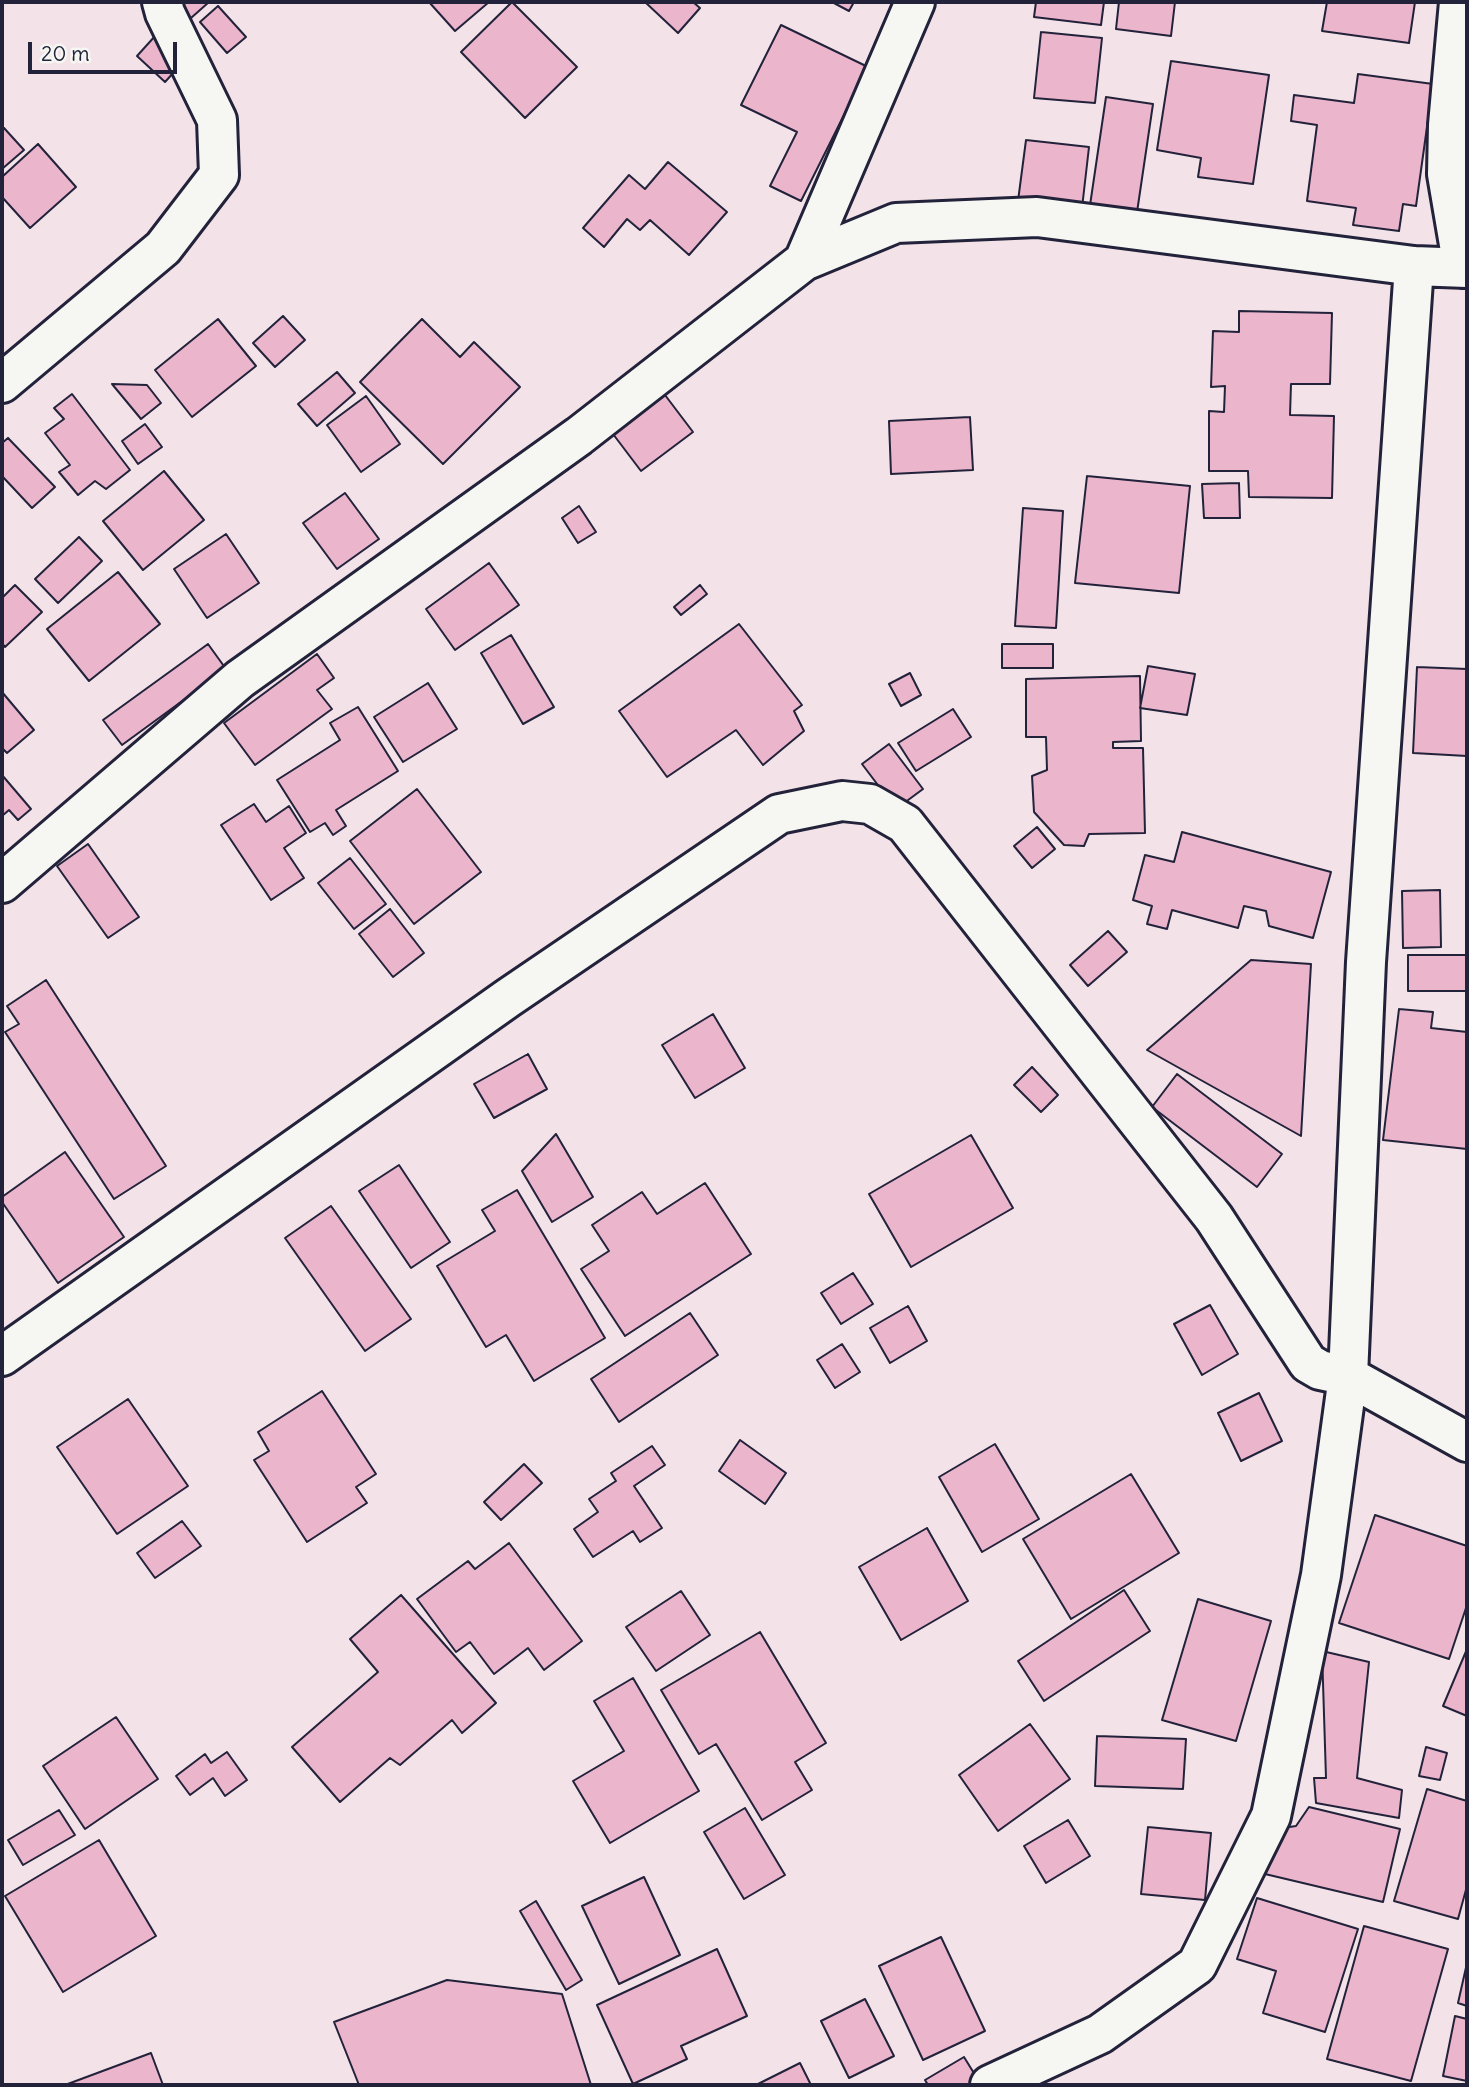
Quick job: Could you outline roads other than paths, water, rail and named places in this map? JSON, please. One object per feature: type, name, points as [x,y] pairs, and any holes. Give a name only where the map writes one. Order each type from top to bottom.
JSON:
[{"type":"street","points":[[2,383],[163,248],[219,176],[217,120],[162,2]]},
{"type":"street","points":[[804,261],[915,2]]},
{"type":"street","points":[[2,883],[240,679],[579,436],[804,261],[896,223],[1037,217],[1414,266],[1465,268],[1447,174],[1448,125],[1459,2]]},
{"type":"street","points":[[990,2085],[1100,2034],[1197,1965],[1271,1816],[1321,1575],[1348,1376],[1366,962],[1414,266]]},
{"type":"street","points":[[2,1356],[508,998],[779,814],[842,801],[870,804],[905,824],[1214,1218],[1308,1363],[1320,1370],[1348,1376],[1467,1442]]}]
